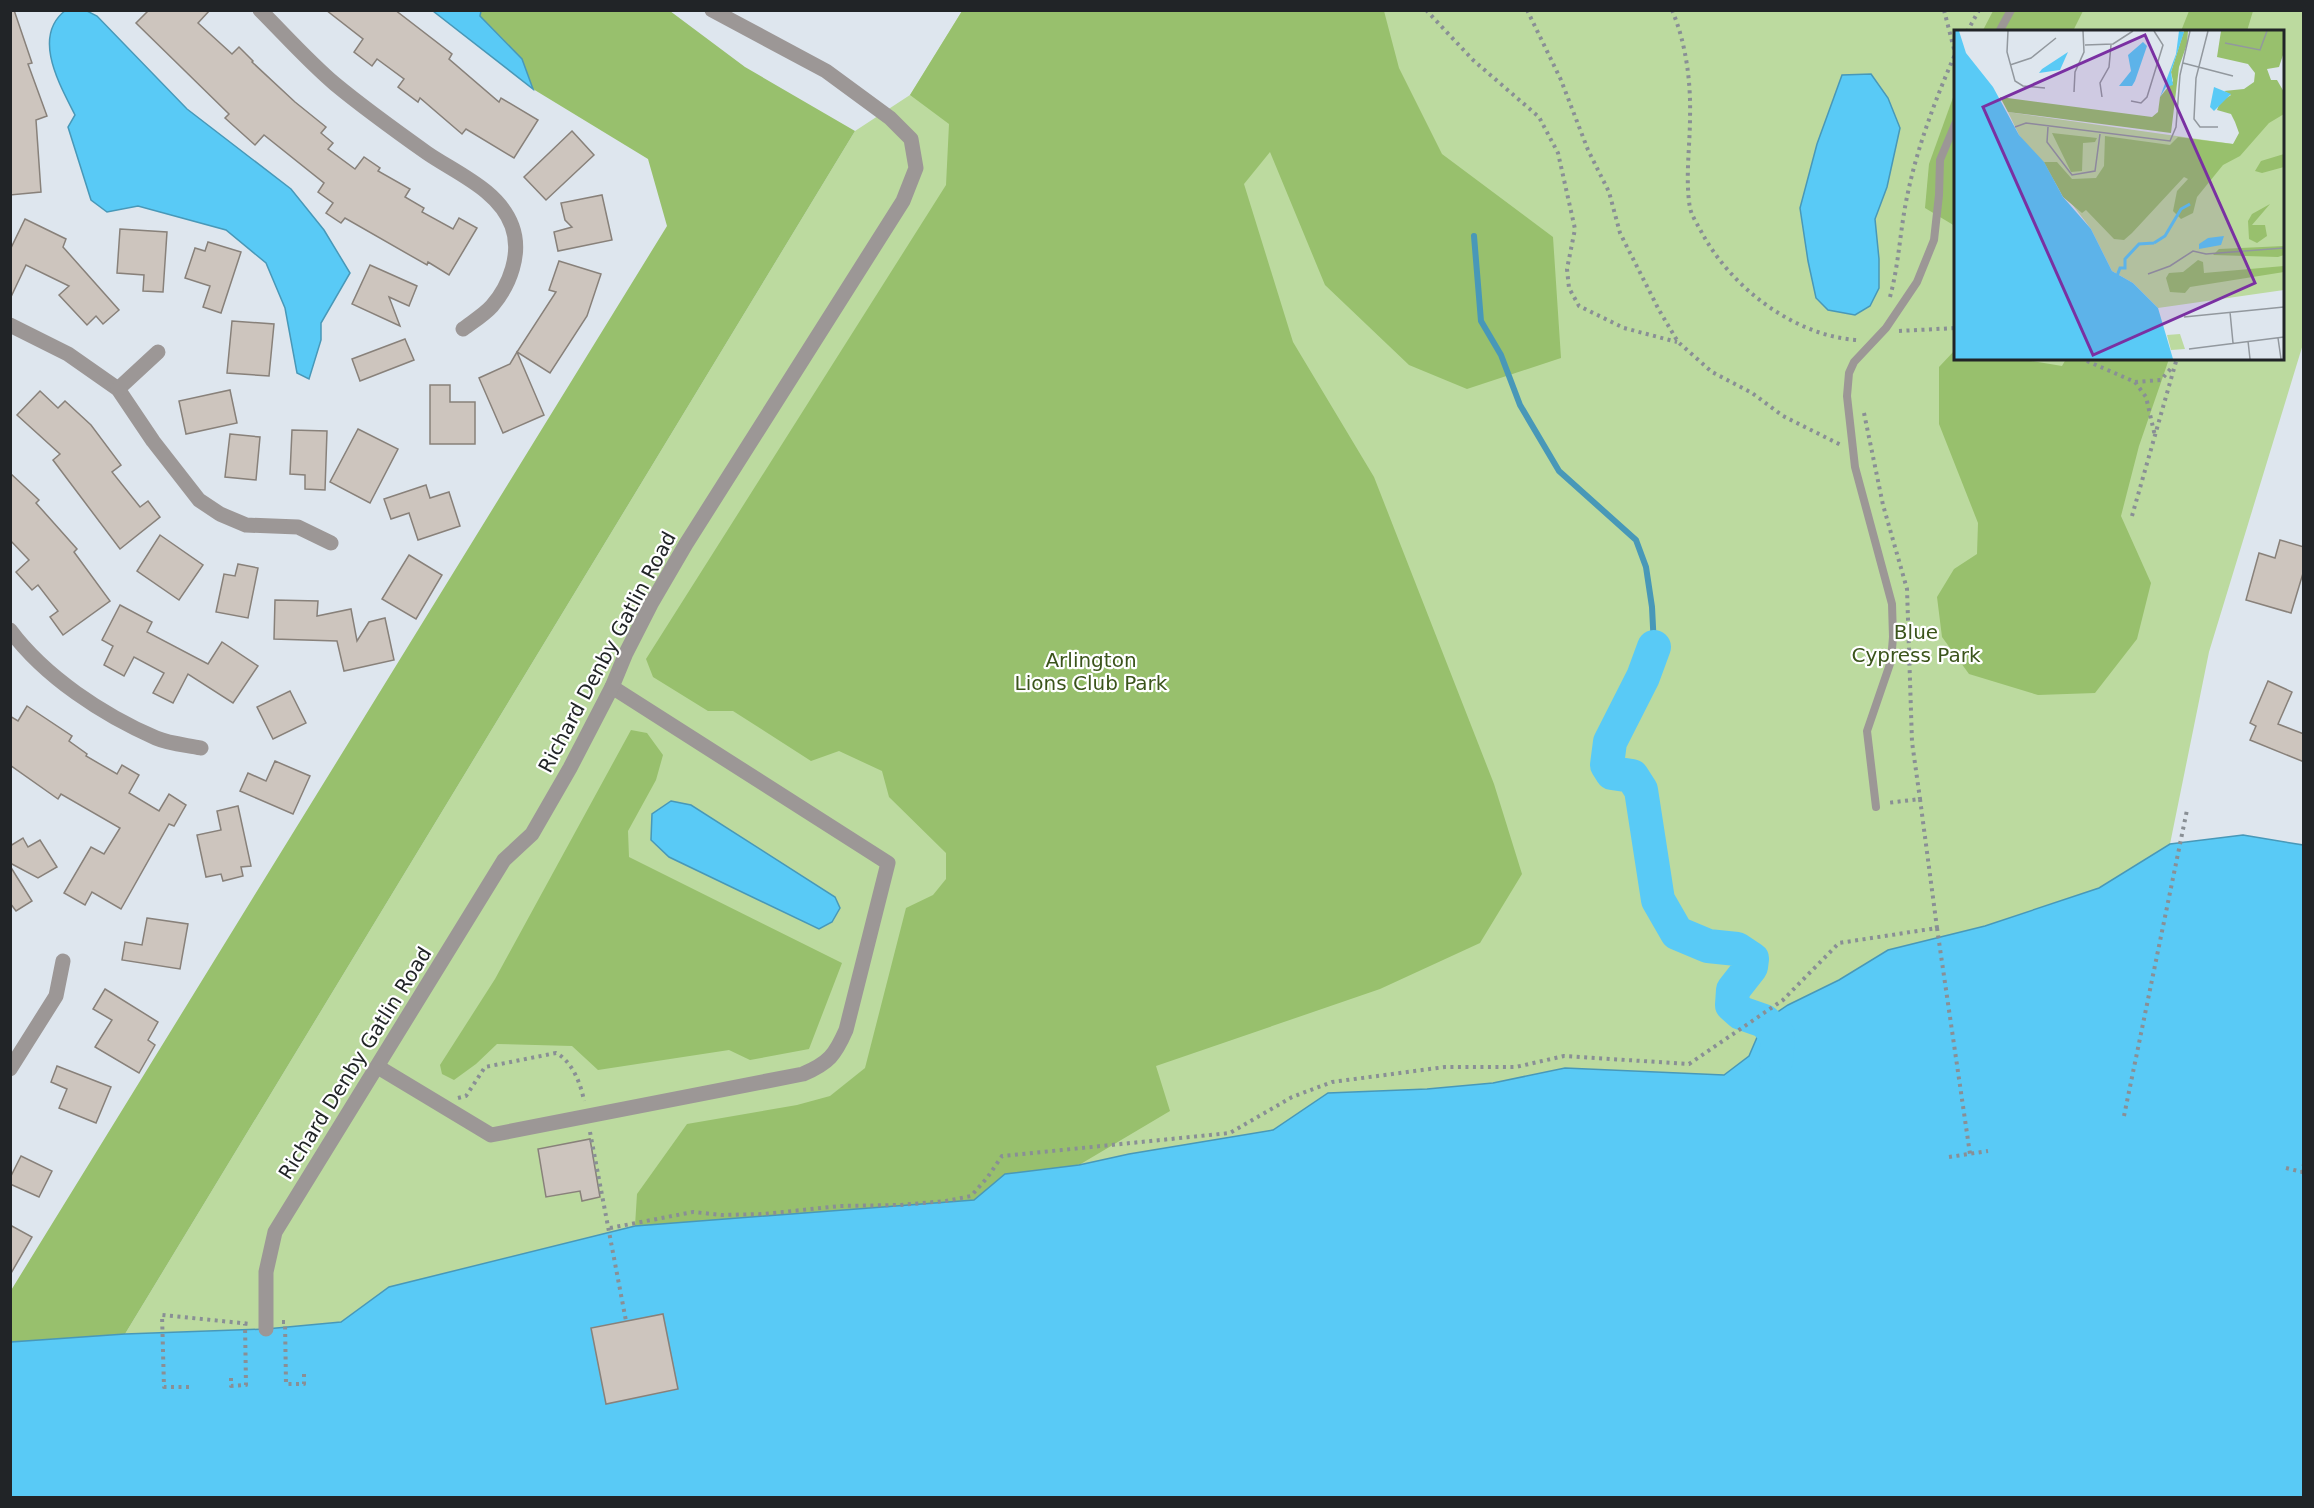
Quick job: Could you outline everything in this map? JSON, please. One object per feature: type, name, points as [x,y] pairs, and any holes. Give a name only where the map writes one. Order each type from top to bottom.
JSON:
[{"type":"street","points":[[260,10],[335,84],[426,152],[490,194],[502,207],[512,226],[515,249],[510,276],[507,285],[491,307],[463,329]]},
{"type":"street","name":"Richard Denby Gatlin Road","points":[[266,1326],[266,1272],[275,1232],[504,861],[532,834],[570,768],[651,604],[686,543],[903,201],[916,168],[911,139],[890,118],[826,71],[712,10]]},
{"type":"street","points":[[10,325],[68,354],[118,389],[153,441],[199,500],[219,514],[246,525],[298,527],[331,543]]},
{"type":"street","points":[[118,389],[158,352]]},
{"type":"street","points":[[10,630],[45,670],[99,707],[158,739],[201,748]]},
{"type":"street","points":[[378,1067],[491,1135],[803,1074],[823,1066],[839,1048],[846,1030],[888,863],[612,687]]},
{"type":"street","points":[[10,1069],[56,996],[63,961]]},
{"type":"lane","points":[[2000,30],[2011,10]]},
{"type":"lane","points":[[1876,805],[1867,731],[1891,661],[1892,604],[1855,467],[1847,396],[1849,373],[1854,362],[1879,335],[1917,282],[1934,240],[1940,160],[1954,127]]},
{"type":"path","points":[[1426,10],[1473,60],[1539,117],[1549,135],[1558,153],[1575,229],[1567,269],[1569,288],[1579,306],[1624,328],[1678,342]]},
{"type":"path","points":[[1527,10],[1561,80],[1588,150],[1609,192],[1620,233],[1678,342],[1712,372],[1752,393],[1783,416],[1853,450],[1863,454],[1873,454]]},
{"type":"path","points":[[1672,10],[1686,57],[1690,115],[1688,180],[1690,211],[1706,241],[1732,277],[1786,318],[1824,333],[1855,341],[1896,331],[1954,328]]},
{"type":"path","points":[[1944,10],[1954,49]]},
{"type":"path","points":[[1968,30],[1979,10]]},
{"type":"path","points":[[1889,302],[1895,280],[1907,196],[1927,126],[1954,56]]},
{"type":"path","points":[[2085,360],[2135,382],[2162,380],[2176,361]]},
{"type":"path","points":[[2132,516],[2176,361]]},
{"type":"path","points":[[2135,382],[2146,397],[2155,439]]},
{"type":"path","points":[[1863,405],[1883,505],[1907,589],[1912,742],[1970,1154]]},
{"type":"path","points":[[1876,805],[1920,800]]},
{"type":"path","points":[[2124,1116],[2187,810]]},
{"type":"path","points":[[626,1321],[610,1228],[693,1212],[722,1215],[764,1214],[840,1206],[900,1205],[946,1201],[971,1196],[1002,1156],[1230,1133],[1292,1097],[1332,1082],[1433,1068],[1516,1067],[1564,1056],[1689,1064],[1783,1000],[1839,943],[1937,928]]},
{"type":"path","points":[[1949,1156],[1988,1151]]},
{"type":"path","points":[[2286,1168],[2302,1172],[2304,1164]]},
{"type":"path","points":[[189,1387],[164,1387],[162,1316],[266,1326],[285,1322],[286,1384],[304,1384],[304,1372]]},
{"type":"path","points":[[231,1378],[231,1386],[246,1385],[245,1324]]},
{"type":"green space","points":[[2189,10],[2253,11],[2247,30],[2181,30]]},
{"type":"green space","points":[[481,11],[670,11],[745,67],[855,131],[125,1334],[11,1342],[10,1292],[667,226],[648,159],[533,89],[522,59],[480,16]]},
{"type":"green space","name":"Arlington Lions Club Park","points":[[962,11],[2303,11],[2303,344],[2209,652],[2170,844],[2099,888],[1985,926],[1888,950],[1839,980],[1788,1005],[1764,1021],[1749,1056],[1724,1075],[1565,1068],[1493,1083],[1427,1089],[1328,1093],[1273,1130],[389,1287],[341,1322],[266,1329],[125,1334],[855,131],[910,95]]},
{"type":"green space","points":[[962,11],[1384,11],[1399,68],[1442,154],[1553,237],[1561,358],[1467,389],[1409,365],[1325,285],[1270,152],[1244,184],[1293,342],[1374,477],[1494,784],[1522,874],[1480,943],[1380,989],[1156,1066],[1170,1111],[1079,1165],[1005,1174],[974,1200],[635,1226],[637,1194],[687,1124],[797,1105],[830,1096],[865,1068],[906,908],[933,895],[946,879],[946,853],[889,797],[882,771],[839,751],[811,761],[733,711],[708,711],[653,677],[646,659],[946,185],[949,124],[910,95]]},
{"type":"green space","points":[[1993,11],[2083,11],[2074,30],[1983,30]]},
{"type":"green space","points":[[1954,95],[1954,225],[1925,208],[1929,164]]},
{"type":"green space","points":[[1954,351],[1954,360],[2025,360],[2062,366],[2065,360],[2169,360],[2139,446],[2121,516],[2151,583],[2137,639],[2095,693],[2038,695],[1969,674],[1942,637],[1937,597],[1954,569],[1977,554],[1978,523],[1939,424],[1939,367]]},
{"type":"green space","points":[[631,730],[647,733],[663,755],[656,780],[628,831],[629,857],[842,963],[809,1049],[750,1060],[729,1050],[598,1070],[572,1046],[497,1044],[476,1064],[454,1080],[442,1074],[440,1065],[495,979]]},
{"type":"water","points":[[66,10],[87,11],[97,16],[187,109],[291,189],[324,230],[350,273],[321,323],[321,340],[309,379],[297,373],[285,308],[266,263],[226,230],[138,206],[107,212],[91,200],[68,127],[75,115],[56,75],[50,47],[51,33],[56,21]]},
{"type":"water","points":[[433,11],[481,11],[480,16],[522,59],[533,89]]},
{"type":"water","points":[[1871,74],[1888,98],[1900,128],[1887,187],[1875,219],[1879,288],[1870,306],[1855,315],[1828,310],[1816,298],[1800,208],[1817,144],[1842,75]]},
{"type":"water","points":[[671,801],[691,805],[835,897],[840,908],[832,922],[819,929],[669,857],[651,840],[652,814]]},
{"type":"water","points":[[2243,835],[2303,845],[2303,1497],[11,1498],[11,1342],[125,1334],[266,1329],[341,1322],[389,1287],[635,1226],[974,1200],[1005,1174],[1079,1165],[1129,1154],[1273,1130],[1328,1093],[1427,1089],[1493,1083],[1565,1068],[1724,1075],[1749,1056],[1764,1021],[1788,1005],[1839,980],[1888,950],[1985,926],[2099,888],[2170,844]]},
{"type":"building","points":[[10,10],[14,10],[32,63],[28,64],[47,116],[36,120],[41,192],[10,195]]},
{"type":"building","points":[[149,10],[210,10],[198,23],[232,54],[239,47],[295,102],[326,127],[321,133],[333,143],[328,149],[355,169],[364,157],[380,168],[378,171],[410,189],[405,197],[424,208],[422,212],[453,229],[459,218],[477,228],[449,275],[428,262],[427,265],[345,218],[341,223],[326,213],[333,203],[318,192],[324,183],[264,135],[255,145],[225,118],[229,114],[136,23]]},
{"type":"building","points":[[326,10],[395,10],[452,54],[449,59],[499,102],[501,98],[538,120],[514,158],[466,129],[462,134],[420,98],[418,102],[398,87],[404,79],[377,59],[372,66],[354,52],[363,39]]},
{"type":"building","points":[[572,131],[594,155],[546,200],[524,177]]},
{"type":"building","points":[[602,195],[612,240],[558,251],[554,232],[572,227],[565,220],[561,203]]},
{"type":"building","points":[[25,219],[66,239],[63,247],[119,310],[103,324],[96,316],[87,325],[59,295],[69,286],[26,265],[10,299],[10,250]]},
{"type":"building","points":[[120,229],[167,232],[163,292],[143,291],[144,275],[117,273]]},
{"type":"building","points":[[208,242],[241,252],[221,313],[203,307],[210,286],[185,278],[195,248],[205,251]]},
{"type":"building","points":[[559,261],[601,274],[587,316],[550,373],[517,352],[556,292],[549,290]]},
{"type":"building","points":[[370,265],[417,286],[409,306],[389,297],[400,326],[352,304]]},
{"type":"building","points":[[232,321],[274,324],[269,376],[227,373]]},
{"type":"building","points":[[405,339],[414,360],[360,381],[352,359]]},
{"type":"building","points":[[517,352],[544,415],[503,433],[479,378],[510,364]]},
{"type":"building","points":[[430,385],[450,385],[450,402],[475,402],[475,444],[430,444]]},
{"type":"building","points":[[230,390],[237,423],[186,434],[179,401]]},
{"type":"building","points":[[40,391],[58,408],[65,401],[91,425],[121,465],[112,472],[140,507],[148,501],[160,517],[120,549],[53,460],[60,454],[17,415]]},
{"type":"building","points":[[358,429],[398,449],[370,503],[330,482]]},
{"type":"building","points":[[292,430],[327,431],[325,490],[305,489],[305,475],[290,474]]},
{"type":"building","points":[[230,434],[260,437],[256,480],[225,477]]},
{"type":"building","points":[[10,473],[39,500],[36,503],[77,549],[74,552],[110,601],[63,635],[50,617],[58,611],[38,585],[32,590],[16,572],[29,560],[10,540]]},
{"type":"building","points":[[426,485],[430,498],[449,492],[460,526],[418,540],[409,513],[391,519],[384,499]]},
{"type":"building","points":[[160,535],[203,565],[179,600],[137,571]]},
{"type":"building","points":[[2280,540],[2304,547],[2304,570],[2291,613],[2246,600],[2259,553],[2275,558]]},
{"type":"building","points":[[409,555],[442,575],[416,619],[382,599]]},
{"type":"building","points":[[238,564],[258,568],[248,618],[216,612],[224,574],[235,576]]},
{"type":"building","points":[[275,600],[318,601],[317,616],[351,609],[357,641],[369,622],[385,618],[394,660],[344,671],[337,641],[274,639]]},
{"type":"building","points":[[120,605],[152,622],[147,632],[208,664],[222,642],[258,666],[233,703],[188,674],[173,703],[153,693],[164,673],[134,657],[124,676],[104,665],[113,646],[102,640]]},
{"type":"building","points":[[2268,681],[2292,692],[2278,724],[2304,734],[2304,762],[2250,740],[2256,726],[2250,723]]},
{"type":"building","points":[[290,691],[306,723],[273,739],[257,707]]},
{"type":"building","points":[[27,706],[72,736],[69,741],[87,754],[86,756],[117,774],[122,765],[139,775],[129,793],[159,811],[169,794],[186,805],[174,826],[169,824],[121,909],[92,892],[85,905],[64,893],[91,847],[104,854],[120,828],[61,794],[58,799],[10,765],[10,716],[18,721]]},
{"type":"building","points":[[275,761],[310,776],[293,814],[240,791],[248,773],[266,781]]},
{"type":"building","points":[[238,806],[251,866],[241,867],[243,876],[223,881],[221,874],[206,877],[197,835],[221,830],[217,811]]},
{"type":"building","points":[[23,838],[28,847],[40,840],[57,867],[38,878],[10,863],[10,846]]},
{"type":"building","points":[[10,866],[32,901],[16,911],[10,903]]},
{"type":"building","points":[[147,918],[188,924],[180,969],[122,960],[125,942],[142,945]]},
{"type":"building","points":[[105,989],[158,1022],[148,1040],[155,1045],[139,1073],[95,1047],[112,1020],[93,1009]]},
{"type":"building","points":[[57,1066],[111,1087],[96,1123],[59,1108],[67,1089],[51,1082]]},
{"type":"building","points":[[590,1139],[600,1197],[582,1201],[580,1191],[546,1197],[538,1149]]},
{"type":"building","points":[[21,1156],[52,1171],[39,1197],[10,1184],[10,1178]]},
{"type":"building","points":[[10,1225],[32,1237],[10,1275]]},
{"type":"building","points":[[663,1314],[678,1389],[606,1404],[591,1328]]},
{"type":"waterway","points":[[1474,236],[1481,321],[1501,355],[1520,405],[1559,471],[1636,540],[1646,567],[1652,607],[1654,647]]},
{"type":"waterway","points":[[1654,647],[1643,677],[1610,742],[1607,765],[1612,773],[1632,776],[1641,790],[1658,900],[1677,933],[1708,946],[1737,949],[1752,959],[1751,967],[1733,990],[1732,1005],[1741,1013],[1764,1021],[1778,1035],[1776,1061]]},
{"type":"park label","name":"Blue Cypress Park","points":[[1916,644]]}]
